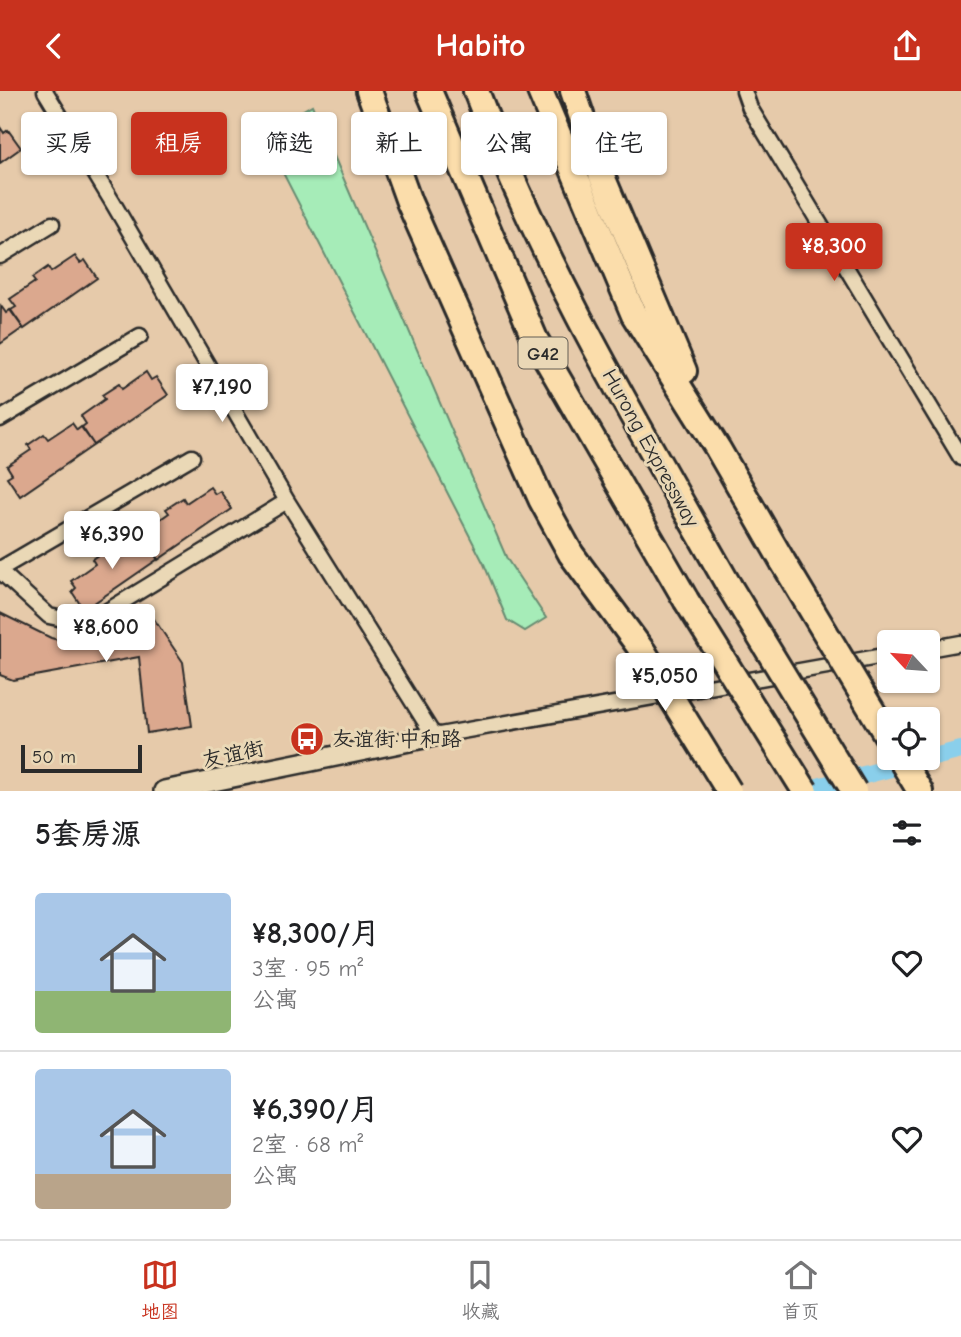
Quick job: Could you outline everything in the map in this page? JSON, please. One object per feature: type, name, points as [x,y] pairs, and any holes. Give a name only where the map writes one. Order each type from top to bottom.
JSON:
[{"type":"highway","points":[[369,91],[409,202],[541,499],[571,554],[644,653],[729,791]]},
{"type":"highway","name":"G42","points":[[429,91],[535,338],[686,600],[805,791]]},
{"type":"highway","name":"Hurong Expressway","points":[[476,91],[499,152],[578,319],[729,586],[854,791]]},
{"type":"highway","points":[[540,91],[634,315],[718,449],[877,719]]},
{"type":"highway","points":[[573,91],[601,174],[718,449]]},
{"type":"highway","points":[[907,770],[920,791]]},
{"type":"street","points":[[45,91],[113,202],[287,501],[434,736],[877,657]]},
{"type":"street","points":[[744,91],[757,120],[961,458]]},
{"type":"street","points":[[0,255],[52,224]]},
{"type":"street","points":[[0,419],[140,336]]},
{"type":"street","points":[[192,457],[0,570],[49,616],[86,624],[287,501]]},
{"type":"street","points":[[940,647],[961,643]]},
{"type":"street","name":"友谊街","points":[[164,791],[434,736]]},
{"type":"green space","points":[[312,105],[315,112],[300,112]]},
{"type":"green space","points":[[337,163],[507,559],[546,618],[525,631],[507,620],[484,564],[284,175],[337,175]]},
{"type":"building","points":[[0,127],[4,133],[8,130],[21,148],[0,163]]},
{"type":"building","points":[[75,256],[80,263],[85,260],[97,278],[24,329],[11,310],[16,307],[10,299],[35,282],[32,278],[48,267],[51,272]]},
{"type":"building","points":[[1,306],[6,313],[10,310],[23,328],[0,344]]},
{"type":"building","points":[[146,372],[151,380],[156,377],[168,395],[94,445],[82,427],[86,424],[81,416],[105,399],[102,395],[119,384],[122,389]]},
{"type":"building","points":[[72,423],[77,430],[81,427],[94,445],[20,496],[7,477],[12,474],[7,466],[31,450],[28,445],[44,434],[48,439]]},
{"type":"building","points":[[210,487],[215,494],[220,491],[232,509],[158,560],[146,541],[150,538],[145,530],[169,513],[166,509],[183,498],[186,503]]},
{"type":"building","points":[[136,537],[141,544],[145,541],[158,559],[84,610],[72,592],[76,588],[71,581],[95,564],[92,559],[109,548],[112,553]]},
{"type":"building","points":[[0,613],[51,638],[76,645],[101,644],[150,613],[183,662],[192,726],[147,733],[139,657],[13,680],[0,675]]},
{"type":"waterway","points":[[802,791],[961,750]]},
{"type":"place","name":"友谊街·中和路","points":[[307,739]]}]
